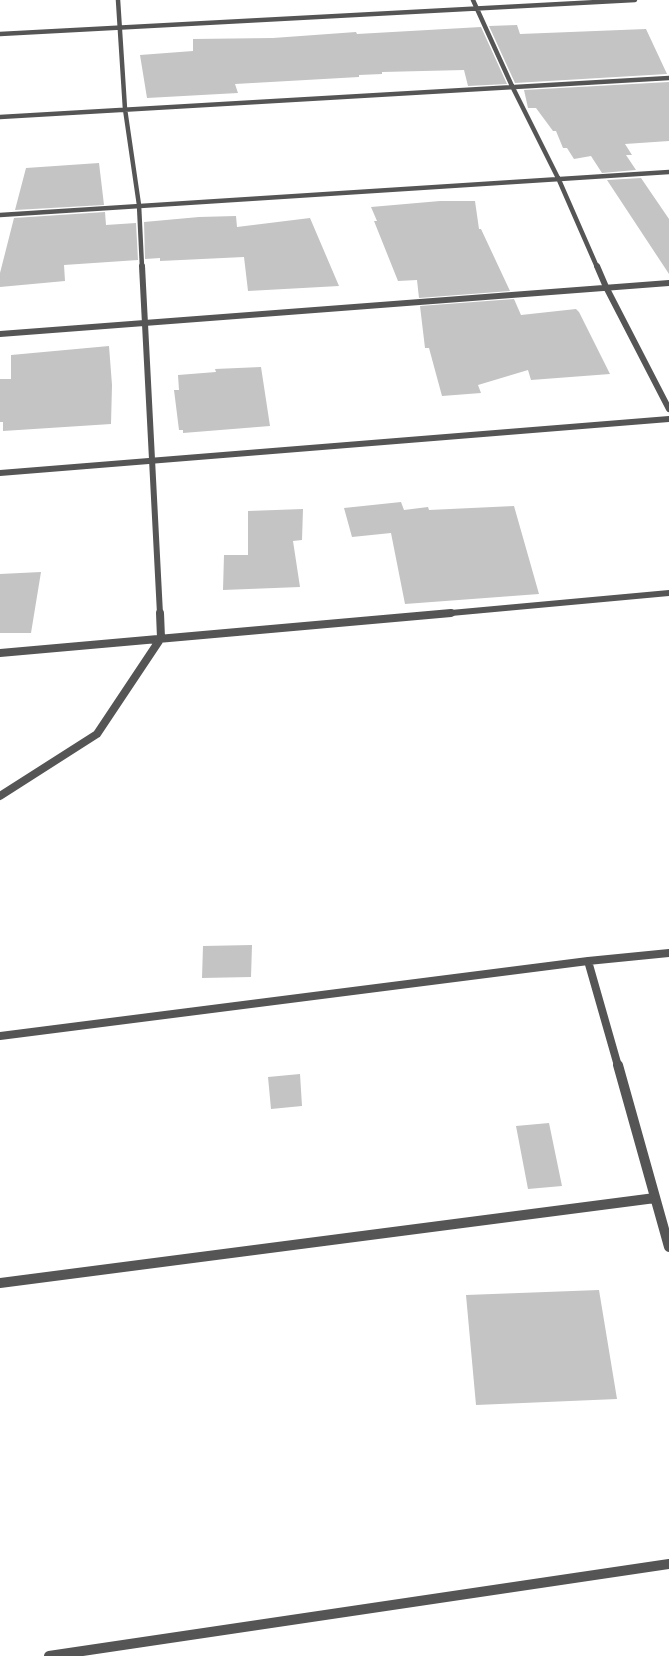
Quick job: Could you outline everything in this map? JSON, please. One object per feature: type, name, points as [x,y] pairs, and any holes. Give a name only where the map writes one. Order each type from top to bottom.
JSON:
[{"type":"street","points":[[0,796],[97,734],[162,638],[139,205],[125,109],[118,0]]},
{"type":"street","points":[[473,0],[512,86],[559,180],[606,287],[669,409]]},
{"type":"street","points":[[0,34],[635,0]]},
{"type":"street","points":[[0,117],[669,78]]},
{"type":"street","points":[[0,215],[669,172]]},
{"type":"street","points":[[0,334],[669,283]]},
{"type":"street","points":[[0,473],[669,419]]},
{"type":"street","points":[[0,653],[669,592]]},
{"type":"street","points":[[0,1036],[588,961],[669,953]]},
{"type":"street","points":[[588,961],[669,1247]]},
{"type":"street","points":[[0,1283],[655,1198]]},
{"type":"street","points":[[49,1656],[669,1564]]},
{"type":"building","points":[[517,25],[520,34],[646,29],[667,74],[515,83],[489,26]]},
{"type":"building","points":[[481,27],[507,84],[468,86],[464,70],[382,72],[382,74],[359,75],[359,77],[235,84],[238,93],[147,98],[140,55],[193,51],[193,39],[273,38],[356,32],[357,34]]},
{"type":"building","points":[[669,82],[669,141],[625,144],[632,155],[626,155],[636,170],[602,173],[591,156],[574,159],[567,148],[563,148],[556,131],[553,131],[536,108],[528,108],[524,90]]},
{"type":"building","points":[[99,163],[104,205],[15,210],[26,168]]},
{"type":"building","points":[[641,178],[669,219],[669,274],[607,180]]},
{"type":"building","points":[[440,201],[475,201],[479,229],[481,229],[510,291],[419,298],[417,280],[398,281],[374,221],[377,221],[371,207]]},
{"type":"building","points":[[105,212],[106,225],[136,223],[138,260],[64,265],[65,281],[0,287],[0,273],[14,218]]},
{"type":"building","points":[[236,216],[237,227],[310,218],[339,286],[248,291],[244,257],[160,261],[160,258],[145,259],[144,222],[199,217]]},
{"type":"building","points":[[514,299],[521,315],[576,309],[579,312],[610,374],[531,380],[528,370],[478,385],[481,393],[442,396],[429,348],[425,348],[420,306]]},
{"type":"building","points":[[109,346],[112,385],[111,424],[3,431],[3,422],[0,422],[0,379],[11,379],[11,355]]},
{"type":"building","points":[[261,367],[270,426],[183,433],[183,430],[179,430],[174,390],[179,390],[178,375],[216,372],[215,369]]},
{"type":"building","points":[[401,502],[404,510],[428,507],[429,510],[514,506],[539,594],[405,604],[391,533],[352,537],[344,508]]},
{"type":"building","points":[[303,509],[302,540],[293,541],[300,587],[223,590],[224,555],[248,555],[248,511]]},
{"type":"building","points":[[41,572],[31,633],[0,633],[0,574]]},
{"type":"building","points":[[252,945],[251,977],[202,978],[203,946]]},
{"type":"building","points":[[300,1074],[302,1106],[271,1109],[268,1077]]},
{"type":"building","points":[[549,1123],[562,1186],[528,1189],[516,1126]]},
{"type":"building","points":[[599,1290],[617,1399],[476,1405],[466,1295]]}]
